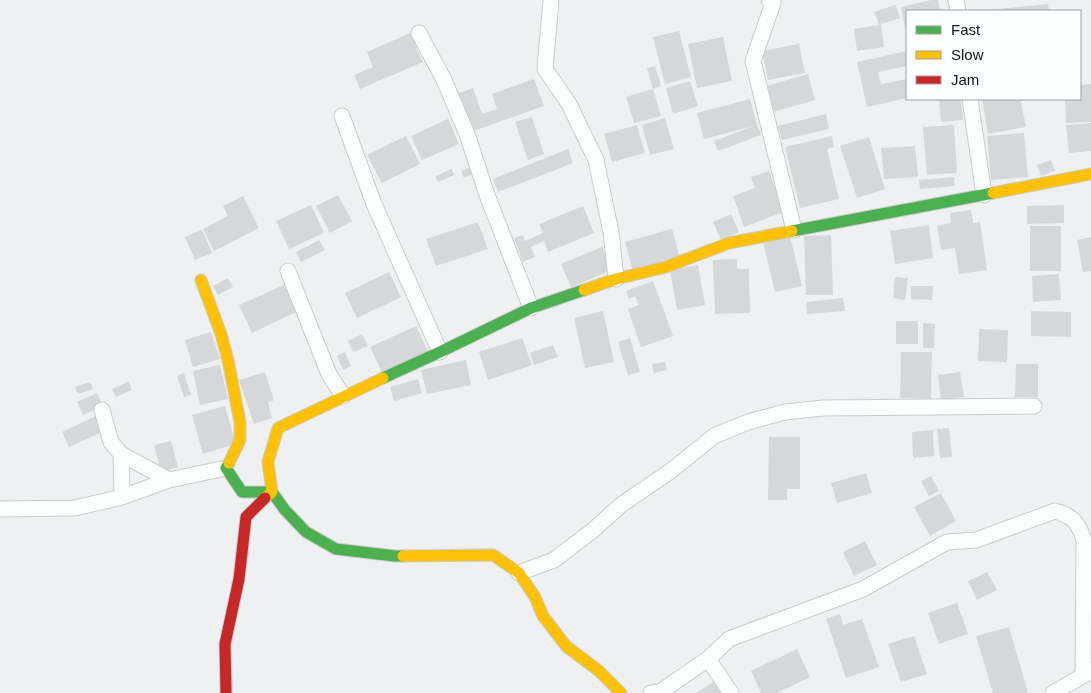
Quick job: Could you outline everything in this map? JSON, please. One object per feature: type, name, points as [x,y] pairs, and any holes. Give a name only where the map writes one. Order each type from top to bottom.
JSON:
[{"type":"street","points":[[551,0],[545,69],[569,104],[596,160],[610,232],[616,279]]},
{"type":"street","points":[[769,0],[773,3],[753,61],[794,230]]},
{"type":"street","points":[[418,33],[444,80],[467,134],[486,195],[531,308]]},
{"type":"street","points":[[970,100],[984,195]]},
{"type":"street","points":[[342,116],[374,204],[440,352]]},
{"type":"street","points":[[621,693],[599,672],[566,646],[543,616],[535,597],[519,573],[493,555],[395,556],[336,549],[306,532],[285,510],[272,492],[268,462],[278,428],[531,308],[616,279],[666,267],[729,243],[1091,174]]},
{"type":"street","points":[[288,271],[329,374],[343,396]]},
{"type":"street","points":[[201,280],[221,334],[240,422],[240,440],[226,468]]},
{"type":"street","points":[[519,573],[554,560],[621,505],[672,470],[714,436],[748,422],[785,412],[823,408],[1034,406]]},
{"type":"street","points":[[102,410],[111,442],[121,454],[169,480]]},
{"type":"street","points":[[121,454],[122,497]]},
{"type":"street","points":[[226,468],[242,492],[272,492]]},
{"type":"street","points":[[0,509],[75,508],[122,497],[169,480],[226,468]]},
{"type":"street","points":[[226,693],[225,644],[238,578],[246,517],[272,492]]},
{"type":"street","points":[[651,693],[660,692],[708,659],[730,639],[862,589],[947,542],[976,540],[1055,511],[1066,514],[1079,525],[1084,540],[1087,673],[1054,693]]},
{"type":"street","points":[[708,659],[731,693]]},
{"type":"building","points":[[938,0],[940,10],[906,10],[906,32],[901,7]]},
{"type":"building","points":[[1048,4],[1049,10],[989,10]]},
{"type":"building","points":[[896,5],[900,18],[881,24],[884,47],[857,51],[854,29],[879,25],[874,12]]},
{"type":"building","points":[[679,31],[691,77],[665,84],[653,37]]},
{"type":"building","points":[[410,33],[423,62],[360,89],[354,75],[373,67],[367,52]]},
{"type":"building","points":[[723,37],[732,81],[697,88],[688,44]]},
{"type":"building","points":[[799,44],[805,73],[768,80],[762,51]]},
{"type":"building","points":[[906,51],[906,66],[878,72],[881,84],[906,79],[906,98],[867,107],[857,62]]},
{"type":"building","points":[[655,66],[661,86],[653,89],[647,68]]},
{"type":"building","points":[[808,74],[815,100],[773,112],[766,86]]},
{"type":"building","points":[[534,79],[544,106],[470,132],[456,94],[473,88],[482,114],[497,109],[492,94]]},
{"type":"building","points":[[690,81],[698,106],[673,114],[666,88]]},
{"type":"building","points":[[1091,84],[1091,122],[1066,123],[1065,100],[1081,100],[1081,85]]},
{"type":"building","points":[[653,89],[661,116],[634,123],[626,97]]},
{"type":"building","points":[[750,99],[761,135],[718,151],[714,141],[754,126],[704,139],[697,113]]},
{"type":"building","points":[[939,100],[961,100],[963,120],[941,122]]},
{"type":"building","points":[[982,100],[1026,100],[1021,101],[1026,127],[988,134]]},
{"type":"building","points":[[826,114],[829,129],[782,140],[778,126]]},
{"type":"building","points":[[532,117],[544,154],[528,160],[515,122]]},
{"type":"building","points":[[665,118],[674,149],[650,155],[642,125]]},
{"type":"building","points":[[448,119],[459,144],[422,160],[411,136]]},
{"type":"building","points":[[1091,123],[1091,151],[1069,153],[1066,125]]},
{"type":"building","points":[[637,125],[645,153],[612,162],[604,134]]},
{"type":"building","points":[[954,125],[957,173],[927,175],[923,127]]},
{"type":"building","points":[[1024,133],[1028,177],[991,180],[987,136]]},
{"type":"building","points":[[406,136],[420,164],[382,183],[367,155]]},
{"type":"building","points":[[832,136],[834,147],[827,149],[839,199],[800,208],[785,147]]},
{"type":"building","points":[[869,137],[885,189],[857,198],[840,146]]},
{"type":"building","points":[[915,146],[918,177],[884,179],[881,148]]},
{"type":"building","points":[[568,149],[573,163],[498,192],[493,179]]},
{"type":"building","points":[[1051,160],[1055,171],[1041,176],[1037,165]]},
{"type":"building","points":[[470,167],[473,174],[464,178],[461,171]]},
{"type":"building","points":[[452,169],[454,175],[438,182],[435,176]]},
{"type":"building","points":[[769,171],[784,212],[744,227],[733,196],[755,188],[751,177]]},
{"type":"building","points":[[954,177],[955,186],[920,189],[919,180]]},
{"type":"building","points":[[338,195],[352,221],[330,233],[316,206]]},
{"type":"building","points":[[243,196],[259,228],[214,251],[203,229],[228,216],[223,206]]},
{"type":"building","points":[[311,205],[324,233],[289,249],[276,221]]},
{"type":"building","points":[[1064,205],[1064,223],[1027,224],[1027,206]]},
{"type":"building","points":[[583,206],[594,233],[548,252],[544,241],[531,247],[535,257],[523,262],[514,238],[523,235],[525,241],[543,233],[539,224]]},
{"type":"building","points":[[971,210],[973,223],[980,222],[987,270],[959,274],[955,248],[941,250],[937,226],[951,223],[950,213]]},
{"type":"building","points":[[731,214],[739,232],[721,240],[713,222]]},
{"type":"building","points":[[478,222],[488,249],[436,266],[426,239]]},
{"type":"building","points":[[929,225],[933,258],[895,264],[890,231]]},
{"type":"building","points":[[1030,226],[1061,226],[1061,271],[1030,271]]},
{"type":"building","points":[[672,229],[680,258],[633,271],[625,242]]},
{"type":"building","points":[[202,230],[212,253],[195,260],[185,237]]},
{"type":"building","points":[[831,235],[833,295],[806,295],[804,236]]},
{"type":"building","points":[[790,236],[802,286],[775,292],[763,242]]},
{"type":"building","points":[[1091,237],[1091,271],[1083,272],[1077,240]]},
{"type":"building","points":[[319,240],[325,250],[301,262],[296,252]]},
{"type":"building","points":[[602,247],[612,270],[571,287],[561,264]]},
{"type":"building","points":[[737,259],[737,269],[749,269],[750,313],[715,314],[713,260]]},
{"type":"building","points":[[698,265],[705,305],[677,310],[670,270]]},
{"type":"building","points":[[389,272],[401,297],[357,318],[345,293]]},
{"type":"building","points":[[1059,274],[1061,300],[1033,302],[1032,276]]},
{"type":"building","points":[[895,277],[908,278],[905,300],[893,298]]},
{"type":"building","points":[[228,278],[233,287],[218,295],[213,286]]},
{"type":"building","points":[[653,281],[673,336],[641,347],[628,309],[639,305],[635,296],[629,299],[626,291]]},
{"type":"building","points":[[284,285],[296,312],[252,333],[239,305]]},
{"type":"building","points":[[911,286],[933,286],[932,300],[911,299]]},
{"type":"building","points":[[843,298],[845,311],[807,314],[806,302]]},
{"type":"building","points":[[603,311],[614,362],[585,368],[574,318]]},
{"type":"building","points":[[1031,311],[1071,312],[1071,337],[1031,336]]},
{"type":"building","points":[[896,321],[918,321],[918,344],[896,344]]},
{"type":"building","points":[[923,323],[935,324],[934,348],[923,348]]},
{"type":"building","points":[[416,326],[428,351],[382,372],[370,347]]},
{"type":"building","points":[[979,329],[1008,330],[1007,362],[978,361]]},
{"type":"building","points":[[211,332],[220,359],[193,367],[185,340]]},
{"type":"building","points":[[362,334],[368,346],[353,352],[348,341]]},
{"type":"building","points":[[522,338],[532,365],[488,380],[479,352]]},
{"type":"building","points":[[630,338],[640,372],[628,375],[618,342]]},
{"type":"building","points":[[553,345],[558,357],[534,365],[530,353]]},
{"type":"building","points":[[345,352],[351,366],[343,370],[337,356]]},
{"type":"building","points":[[901,352],[932,352],[931,399],[900,398]]},
{"type":"building","points":[[466,360],[471,385],[427,394],[421,370]]},
{"type":"building","points":[[665,362],[667,370],[654,373],[652,364]]},
{"type":"building","points":[[1016,364],[1038,364],[1038,397],[1015,397]]},
{"type":"building","points":[[220,365],[228,399],[200,405],[193,371]]},
{"type":"building","points":[[265,372],[274,400],[268,403],[272,418],[254,424],[239,380]]},
{"type":"building","points":[[960,372],[964,397],[941,400],[938,375]]},
{"type":"building","points":[[184,373],[191,395],[184,397],[177,376]]},
{"type":"building","points":[[418,379],[422,393],[394,401],[390,387]]},
{"type":"building","points":[[129,381],[132,390],[116,397],[112,389]]},
{"type":"building","points":[[90,382],[93,389],[78,394],[75,387]]},
{"type":"building","points":[[97,393],[103,406],[83,415],[77,402]]},
{"type":"building","points":[[225,406],[236,444],[203,454],[192,415]]},
{"type":"building","points":[[100,414],[107,430],[69,447],[62,432]]},
{"type":"building","points":[[949,428],[952,457],[940,458],[937,429]]},
{"type":"building","points":[[933,430],[934,456],[913,458],[912,432]]},
{"type":"building","points":[[769,437],[800,437],[800,489],[787,489],[787,500],[768,500]]},
{"type":"building","points":[[171,441],[178,467],[161,472],[154,445]]},
{"type":"building","points":[[866,473],[872,493],[837,503],[831,483]]},
{"type":"building","points":[[931,476],[939,491],[929,496],[921,481]]},
{"type":"building","points":[[941,493],[956,521],[930,536],[914,507]]},
{"type":"building","points":[[865,541],[877,565],[854,576],[843,552]]},
{"type":"building","points":[[987,572],[997,590],[977,600],[968,581]]},
{"type":"building","points":[[957,603],[968,634],[939,644],[928,613]]},
{"type":"building","points":[[840,614],[843,625],[862,619],[879,667],[846,678],[826,619]]},
{"type":"building","points":[[1009,627],[1028,693],[993,693],[976,636]]},
{"type":"building","points":[[914,636],[927,674],[901,682],[888,644]]},
{"type":"building","points":[[797,649],[810,677],[777,693],[761,693],[751,671]]},
{"type":"building","points":[[715,681],[722,693],[696,693]]},
{"type":"traffic: fast","points":[[792,231],[993,193]]},
{"type":"traffic: fast","points":[[383,378],[531,308],[584,290]]},
{"type":"traffic: fast","points":[[229,463],[226,468],[242,492],[272,492],[285,510],[306,532],[336,549],[403,556]]},
{"type":"traffic: slow","points":[[993,193],[1091,174]]},
{"type":"traffic: slow","points":[[584,290],[616,279],[666,267],[729,243],[792,231]]},
{"type":"traffic: slow","points":[[201,280],[221,334],[240,422],[240,440],[229,463]]},
{"type":"traffic: slow","points":[[265,498],[272,492],[268,462],[278,428],[383,378]]},
{"type":"traffic: slow","points":[[403,556],[493,555],[519,573],[535,597],[543,616],[566,646],[599,671],[621,693]]},
{"type":"traffic: jam","points":[[226,693],[225,644],[239,579],[246,517],[265,498]]}]
